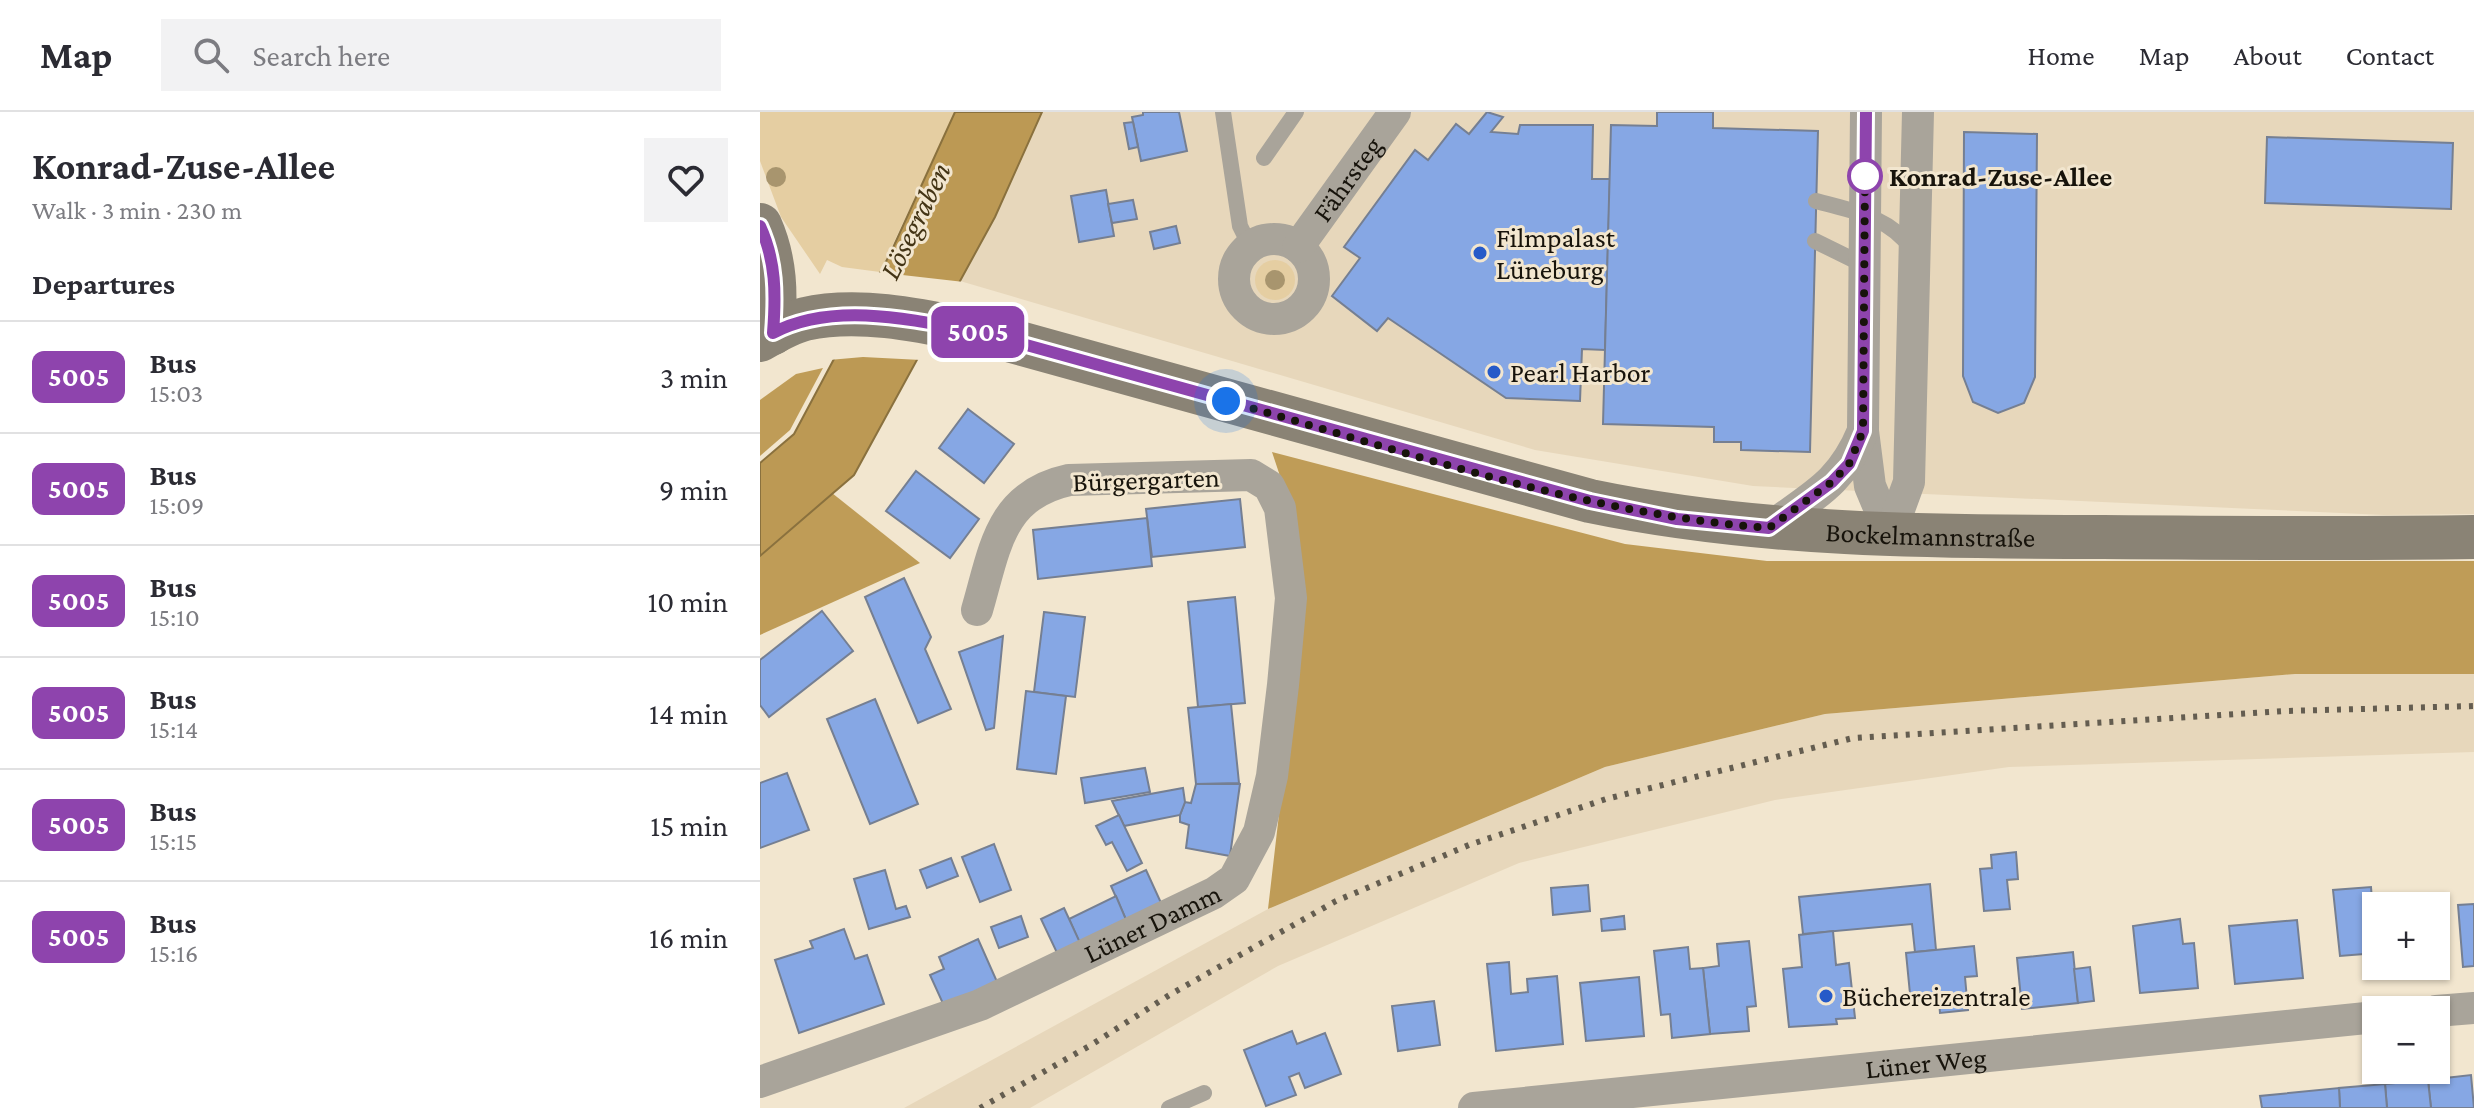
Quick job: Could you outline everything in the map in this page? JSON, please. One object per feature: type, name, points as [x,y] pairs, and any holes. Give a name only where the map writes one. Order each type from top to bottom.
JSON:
[{"type":"main road","points":[[765,237],[797,275],[852,317]]},
{"type":"main road","points":[[765,237],[775,278],[770,330]]},
{"type":"main road","name":"Bockelmannstraße","points":[[770,330],[807,319],[852,317],[915,320],[983,333],[1590,501],[1677,519],[1769,528],[1890,534],[2474,537]]},
{"type":"street","name":"Fährsteg","points":[[1298,247],[1395,112]]},
{"type":"street","points":[[1866,112],[1863,431],[1870,486],[1890,534]]},
{"type":"street","points":[[1890,534],[1909,482],[1918,112]]},
{"type":"street","name":"Fährsteg","points":[[1275,239],[1298,247],[1313,269],[1311,296],[1303,307],[1278,319],[1252,312],[1237,292],[1236,268],[1250,246],[1275,239]]},
{"type":"street","points":[[1769,528],[1832,482],[1849,464],[1863,431]]},
{"type":"street","name":"Bürgergarten","points":[[977,610],[1001,527],[1018,503],[1044,485],[1069,480],[1251,475]]},
{"type":"street","name":"Lüner Damm","points":[[760,1082],[980,1005],[1214,893],[1234,879],[1259,832],[1272,776],[1291,598],[1280,508],[1269,486],[1251,475]]},
{"type":"street","points":[[2450,1010],[2474,1008]]},
{"type":"street","name":"Lüner Weg","points":[[1474,1108],[2362,1018]]},
{"type":"lane","points":[[1223,112],[1240,226],[1250,246]]},
{"type":"lane","points":[[1264,158],[1296,112]]},
{"type":"lane","points":[[1816,201],[1865,214],[1889,225],[1915,253]]},
{"type":"lane","points":[[1815,241],[1864,265]]},
{"type":"lane","points":[[1169,1108],[1204,1093]]},
{"type":"shaded area","points":[[760,112],[955,112],[880,272],[842,267],[827,260],[820,274],[781,217],[760,161]]},
{"type":"shaded area","points":[[1042,112],[2474,112],[2474,514],[2384,515],[1753,486],[1535,450],[960,281],[995,217]]},
{"type":"shaded area","points":[[1275,260],[1289,266],[1295,280],[1289,294],[1275,300],[1261,294],[1255,280],[1261,266]]},
{"type":"shaded area","points":[[823,368],[790,430],[760,456],[760,400],[796,374]]},
{"type":"shaded area","points":[[1272,452],[1625,544],[1767,561],[2474,561],[2474,674],[2295,674],[1825,714],[1605,767],[1268,909],[1304,599],[1295,521]]},
{"type":"shaded area","points":[[832,493],[920,563],[760,635],[760,556]]},
{"type":"shaded area","points":[[2295,674],[2474,674],[2474,752],[2009,767],[1775,800],[1519,863],[1278,966],[1030,1108],[904,1108],[1268,909],[1605,767],[1825,714]]},
{"type":"water","name":"Lösegraben","points":[[955,112],[1042,112],[995,217],[854,475],[760,556],[760,463],[794,434],[891,252]]},
{"type":"pier","points":[[876,272],[964,282],[921,360],[863,357],[829,360]]},
{"type":"building","points":[[1143,112],[1179,112],[1187,151],[1141,161],[1132,117],[1143,115]]},
{"type":"building","name":"Filmpalast Lüneburg","points":[[1487,112],[1503,117],[1491,132],[1518,134],[1520,125],[1593,125],[1592,179],[1610,179],[1605,350],[1582,349],[1580,401],[1506,398],[1388,318],[1377,331],[1332,296],[1360,258],[1344,247],[1415,150],[1428,160],[1456,124],[1469,134]]},
{"type":"building","points":[[1657,112],[1713,112],[1713,128],[1818,131],[1810,452],[1741,450],[1741,442],[1714,442],[1714,427],[1603,424],[1611,125],[1657,126]]},
{"type":"building","points":[[1133,122],[1138,147],[1129,149],[1124,123]]},
{"type":"building","points":[[1964,132],[2037,134],[2035,377],[2024,403],[1998,413],[1973,402],[1963,376]]},
{"type":"building","points":[[2267,137],[2453,143],[2451,209],[2265,203]]},
{"type":"building","points":[[1106,190],[1114,236],[1079,242],[1071,196]]},
{"type":"building","points":[[1133,200],[1137,219],[1112,223],[1108,204]]},
{"type":"building","points":[[1176,226],[1180,243],[1154,249],[1150,232]]},
{"type":"building","points":[[968,409],[1014,444],[984,483],[939,448]]},
{"type":"building","points":[[916,471],[979,519],[950,558],[886,511]]},
{"type":"building","points":[[1240,499],[1245,547],[1152,557],[1146,509]]},
{"type":"building","points":[[1147,518],[1152,566],[1038,579],[1033,530]]},
{"type":"building","points":[[904,578],[931,637],[925,649],[951,709],[918,723],[865,597]]},
{"type":"building","points":[[1235,597],[1245,703],[1198,707],[1188,602]]},
{"type":"building","points":[[822,611],[853,651],[769,717],[760,705],[760,660]]},
{"type":"building","points":[[1044,612],[1085,617],[1075,697],[1034,692]]},
{"type":"building","points":[[1003,636],[994,728],[986,730],[959,652]]},
{"type":"building","points":[[1026,691],[1066,696],[1056,774],[1017,769]]},
{"type":"building","points":[[875,699],[918,804],[870,824],[827,719]]},
{"type":"building","points":[[1231,704],[1239,783],[1196,784],[1188,708]]},
{"type":"building","points":[[1145,768],[1150,792],[1085,803],[1081,778]]},
{"type":"building","points":[[787,773],[809,830],[760,848],[760,783]]},
{"type":"building","points":[[1196,784],[1240,784],[1230,856],[1186,848],[1189,825],[1180,822],[1180,815],[1185,802],[1191,803]]},
{"type":"building","points":[[1183,788],[1185,802],[1180,815],[1124,826],[1112,801]]},
{"type":"building","points":[[1119,815],[1142,863],[1127,871],[1112,842],[1106,845],[1096,826]]},
{"type":"building","points":[[994,844],[1011,890],[980,902],[962,857]]},
{"type":"building","points":[[2016,852],[2018,879],[2007,880],[2010,909],[1984,911],[1980,869],[1992,868],[1991,855]]},
{"type":"building","points":[[951,858],[958,876],[927,888],[920,870]]},
{"type":"building","points":[[885,870],[896,909],[906,906],[910,917],[869,929],[854,879]]},
{"type":"building","points":[[1146,870],[1162,905],[1127,922],[1111,886]]},
{"type":"building","points":[[1930,884],[1936,950],[1915,952],[1912,924],[1803,934],[1799,897]]},
{"type":"building","points":[[1588,885],[1590,911],[1553,915],[1551,888]]},
{"type":"building","points":[[2371,887],[2371,892],[2362,892],[2362,954],[2340,956],[2333,890]]},
{"type":"building","points":[[1116,896],[1127,922],[1080,944],[1069,919]]},
{"type":"building","points":[[2474,904],[2474,966],[2463,967],[2458,905]]},
{"type":"building","points":[[1064,908],[1082,947],[1059,957],[1041,919]]},
{"type":"building","points":[[1021,916],[1028,937],[999,948],[991,927]]},
{"type":"building","points":[[1624,916],[1625,929],[1602,931],[1601,919]]},
{"type":"building","points":[[2180,919],[2183,944],[2194,943],[2198,988],[2140,993],[2133,926]]},
{"type":"building","points":[[2297,920],[2303,978],[2235,984],[2229,926]]},
{"type":"building","points":[[844,929],[855,959],[867,955],[884,1004],[799,1033],[775,960],[813,948],[810,941]]},
{"type":"building","points":[[1833,931],[1836,965],[1849,963],[1855,1018],[1836,1019],[1837,1024],[1789,1027],[1783,969],[1802,967],[1799,935]]},
{"type":"building","points":[[978,939],[998,984],[945,1008],[930,975],[944,969],[939,957]]},
{"type":"building","points":[[1749,941],[1756,1006],[1747,1007],[1749,1031],[1710,1034],[1703,968],[1719,966],[1717,944]]},
{"type":"building","points":[[1974,946],[1977,976],[1965,977],[1968,1010],[1940,1013],[1939,1001],[1911,1004],[1906,953]]},
{"type":"building","points":[[1688,947],[1690,969],[1703,968],[1710,1034],[1672,1038],[1670,1014],[1661,1015],[1654,951]]},
{"type":"building","points":[[2073,952],[2078,1003],[2022,1009],[2017,958]]},
{"type":"building","points":[[1509,962],[1511,994],[1528,992],[1527,979],[1557,976],[1563,1044],[1496,1051],[1487,964]]},
{"type":"building","points":[[2090,967],[2094,1001],[2078,1003],[2074,969]]},
{"type":"building","points":[[1639,977],[1644,1036],[1586,1041],[1580,983]]},
{"type":"building","points":[[1434,1001],[1440,1045],[1398,1051],[1392,1006]]},
{"type":"building","points":[[1292,1031],[1297,1044],[1325,1033],[1341,1074],[1305,1088],[1299,1073],[1289,1077],[1296,1095],[1266,1106],[1244,1050]]},
{"type":"building","points":[[2471,1075],[2474,1108],[2431,1108],[2428,1084],[2450,1084],[2450,1077]]},
{"type":"building","points":[[2385,1084],[2428,1084],[2431,1108],[2387,1108]]},
{"type":"building","points":[[2385,1084],[2387,1108],[2340,1108],[2339,1088]]},
{"type":"building","points":[[2339,1088],[2340,1108],[2262,1108],[2260,1096]]},
{"type":"railway","points":[[980,1108],[1091,1045],[1171,994],[1336,901],[1469,845],[1606,799],[1853,738],[2285,711],[2474,706]]},
{"type":"bus line","name":"5005","points":[[760,226],[770,248],[775,278],[773,333],[789,324],[828,317],[915,320],[983,333],[1590,501],[1677,519],[1769,528],[1832,482],[1849,464],[1863,431],[1866,112]]},
{"type":"place","name":"Konrad-Zuse-Allee","points":[[1865,176]]},
{"type":"place","name":"Filmpalast Lüneburg","points":[[1480,253]]},
{"type":"place","name":"Pearl Harbor","points":[[1494,372]]},
{"type":"place","name":"Büchereizentrale","points":[[1826,996]]},
{"type":"route","points":[[1226,401],[1590,501],[1677,519],[1769,528],[1832,482],[1849,464],[1863,431],[1865,176]]}]
